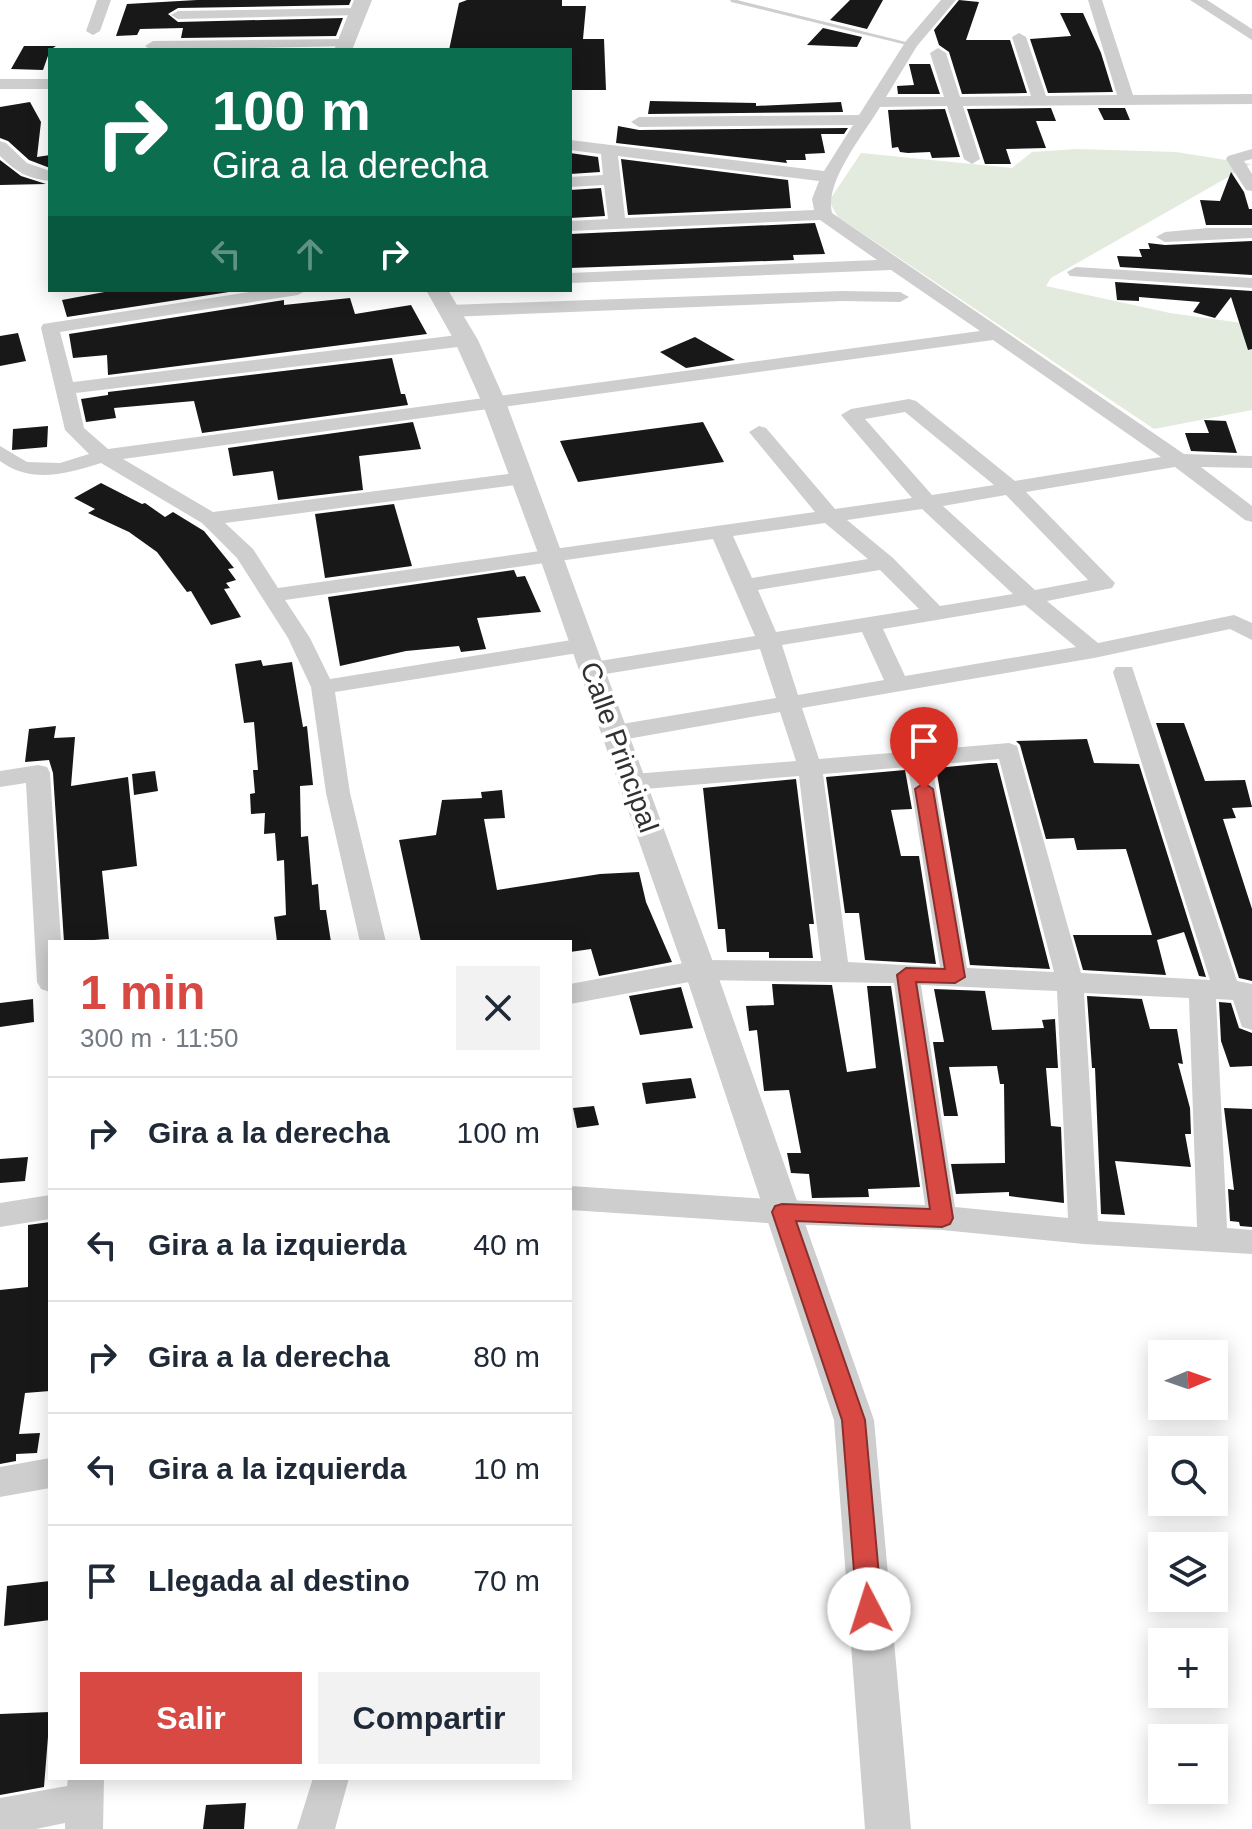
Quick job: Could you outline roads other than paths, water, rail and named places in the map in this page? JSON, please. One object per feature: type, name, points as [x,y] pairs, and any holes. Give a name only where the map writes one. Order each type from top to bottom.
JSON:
[{"type":"street","points":[[93,31],[104,0]]},
{"type":"street","points":[[824,215],[820,199],[829,177],[911,44],[949,0]]},
{"type":"street","points":[[1095,0],[1126,99]]},
{"type":"street","points":[[1197,0],[1252,36]]},
{"type":"street","points":[[360,6],[345,47],[151,48],[161,27],[180,8],[360,6]]},
{"type":"street","points":[[1019,37],[1040,100]]},
{"type":"street","points":[[938,53],[956,101],[972,159]]},
{"type":"street","points":[[0,84],[48,84]]},
{"type":"street","points":[[875,102],[1252,99]]},
{"type":"street","points":[[639,122],[864,120]]},
{"type":"street","points":[[572,145],[829,177]]},
{"type":"street","points":[[0,146],[21,168],[48,176]]},
{"type":"street","points":[[609,150],[617,224]]},
{"type":"street","points":[[1252,154],[1234,159],[1252,186]]},
{"type":"street","points":[[572,182],[612,180]]},
{"type":"street","points":[[572,226],[824,215],[1179,460],[1252,516]]},
{"type":"street","points":[[1165,237],[1252,233]]},
{"type":"street","points":[[572,278],[898,264]]},
{"type":"street","points":[[1076,272],[1252,283]]},
{"type":"street","points":[[285,292],[50,328],[75,430],[103,456],[209,519],[245,554],[299,638],[323,687],[338,793],[373,940]]},
{"type":"street","points":[[443,300],[900,297]]},
{"type":"street","name":"Calle Principal","points":[[443,300],[466,340],[495,405],[551,553],[700,970],[854,1420],[888,1829]]},
{"type":"street","points":[[0,452],[22,468],[61,469],[103,456],[999,334]]},
{"type":"street","points":[[65,389],[466,340]]},
{"type":"street","points":[[323,687],[588,657],[769,641],[1030,598],[1104,583],[1011,488],[909,405],[851,415],[927,502],[1030,598],[1094,651]]},
{"type":"street","points":[[759,432],[829,515],[885,563],[936,614]]},
{"type":"street","points":[[273,595],[551,553],[927,502],[1179,460],[1252,462]]},
{"type":"street","points":[[209,519],[523,478]]},
{"type":"street","points":[[720,530],[769,641],[810,768],[836,971]]},
{"type":"street","points":[[745,586],[885,563]]},
{"type":"street","points":[[616,733],[1094,651],[1234,622],[1252,633]]},
{"type":"street","points":[[870,624],[898,685]]},
{"type":"street","points":[[1124,672],[1215,990],[1213,1240]]},
{"type":"street","points":[[633,782],[1009,751],[1070,984],[1084,1232]]},
{"type":"street","points":[[919,758],[955,977]]},
{"type":"street","points":[[0,779],[38,773],[48,947]]},
{"type":"street","points":[[572,994],[700,970],[836,971],[1244,991],[1252,1020]]},
{"type":"street","points":[[906,975],[942,1218]]},
{"type":"street","points":[[572,1198],[782,1212],[942,1218],[1084,1232],[1252,1242]]},
{"type":"street","points":[[0,1215],[48,1207]]},
{"type":"street","points":[[0,1482],[48,1473]]},
{"type":"street","points":[[316,1829],[330,1780]]},
{"type":"street","points":[[0,1817],[85,1803]]},
{"type":"lane","points":[[733,1],[911,44]]}]
